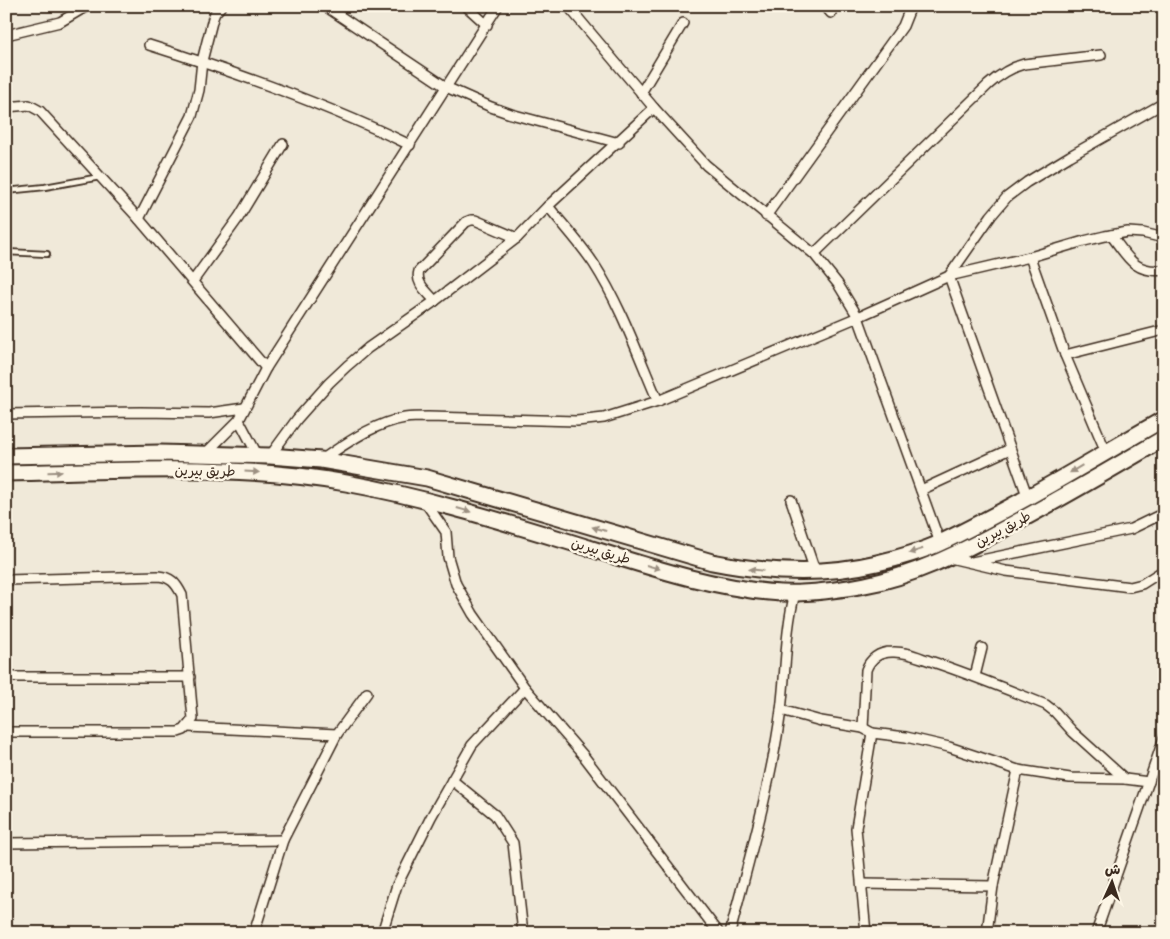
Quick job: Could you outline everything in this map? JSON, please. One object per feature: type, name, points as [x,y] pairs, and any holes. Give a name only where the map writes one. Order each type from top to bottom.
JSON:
[{"type":"main road","name":"طريق بيرين","points":[[6,456],[160,453],[264,456],[321,460],[427,478],[712,562],[740,568],[775,572],[815,572],[878,563],[940,543],[1028,498],[1164,419]]},
{"type":"main road","name":"طريق بيرين","points":[[6,473],[189,470],[255,472],[309,477],[423,499],[694,579],[779,593],[796,593],[869,584],[909,573],[950,558],[1164,438]]},
{"type":"street","points":[[6,35],[55,24],[87,6]]},
{"type":"street","points":[[138,219],[192,116],[199,90],[202,62],[214,15],[221,6]]},
{"type":"street","points":[[325,6],[446,87],[511,114],[619,143]]},
{"type":"street","points":[[466,6],[487,24]]},
{"type":"street","points":[[205,454],[239,420],[266,368],[498,6]]},
{"type":"street","points":[[568,6],[654,108],[706,165],[814,254],[842,290],[858,317],[940,543]]},
{"type":"street","points":[[766,216],[903,26],[912,6]]},
{"type":"street","points":[[641,93],[683,23]]},
{"type":"street","points":[[149,45],[278,88],[410,145]]},
{"type":"street","points":[[814,254],[981,92],[1002,74],[1024,64],[1102,55]]},
{"type":"street","points":[[949,276],[991,216],[1007,197],[1026,182],[1164,103]]},
{"type":"street","points":[[6,107],[29,105],[34,107],[138,219],[266,368]]},
{"type":"street","points":[[239,420],[247,439],[264,456],[341,372],[368,348],[435,301],[517,238],[548,206],[619,143],[654,108]]},
{"type":"street","points":[[193,281],[239,217],[283,144]]},
{"type":"street","points":[[548,206],[582,248],[602,278],[622,316],[658,401]]},
{"type":"street","points":[[435,301],[417,279],[419,271],[466,222],[475,220],[517,238]]},
{"type":"street","points":[[321,460],[360,436],[388,423],[405,418],[593,420],[658,401],[858,317],[949,276],[1030,257],[1084,240],[1111,235],[1128,232],[1164,238]]},
{"type":"street","points":[[1111,235],[1140,268],[1149,271],[1164,270]]},
{"type":"street","points":[[1030,257],[1065,355],[1106,452]]},
{"type":"street","points":[[949,276],[1028,498]]},
{"type":"street","points":[[1065,355],[1164,330]]},
{"type":"street","points":[[6,414],[209,413],[244,408]]},
{"type":"street","points":[[921,490],[1010,449]]},
{"type":"street","points":[[423,499],[446,532],[448,558],[456,584],[474,614],[525,688],[583,755],[719,933]]},
{"type":"street","points":[[791,500],[815,572]]},
{"type":"street","points":[[969,563],[1131,529],[1164,513]]},
{"type":"street","points":[[950,558],[1006,571],[1130,587],[1142,584],[1164,570]]},
{"type":"street","points":[[6,580],[166,577],[178,586],[182,595],[193,719],[188,727]]},
{"type":"street","points":[[779,593],[790,614]]},
{"type":"street","points":[[730,933],[768,778],[781,710],[790,614],[796,593]]},
{"type":"street","points":[[975,676],[982,648]]},
{"type":"street","points":[[863,728],[866,670],[868,664],[882,653],[906,653],[975,676],[1046,705],[1125,779]]},
{"type":"street","points":[[6,677],[190,677]]},
{"type":"street","points":[[382,933],[397,885],[472,745],[525,688]]},
{"type":"street","points":[[254,933],[283,840],[337,734],[367,694]]},
{"type":"street","points":[[781,710],[821,721],[863,728],[872,733],[906,737],[949,747],[1018,770],[1070,778],[1125,779],[1149,782]]},
{"type":"street","points":[[6,732],[178,732],[188,727],[337,734]]},
{"type":"street","points":[[866,933],[856,828],[872,733]]},
{"type":"street","points":[[1096,933],[1164,738]]},
{"type":"street","points":[[987,933],[993,886],[1018,770]]},
{"type":"street","points":[[452,780],[495,815],[513,843],[523,933]]},
{"type":"street","points":[[6,843],[283,840]]},
{"type":"street","points":[[862,884],[993,886]]},
{"type":"lane","points":[[6,191],[45,188],[100,177]]},
{"type":"lane","points":[[6,252],[47,254]]}]
